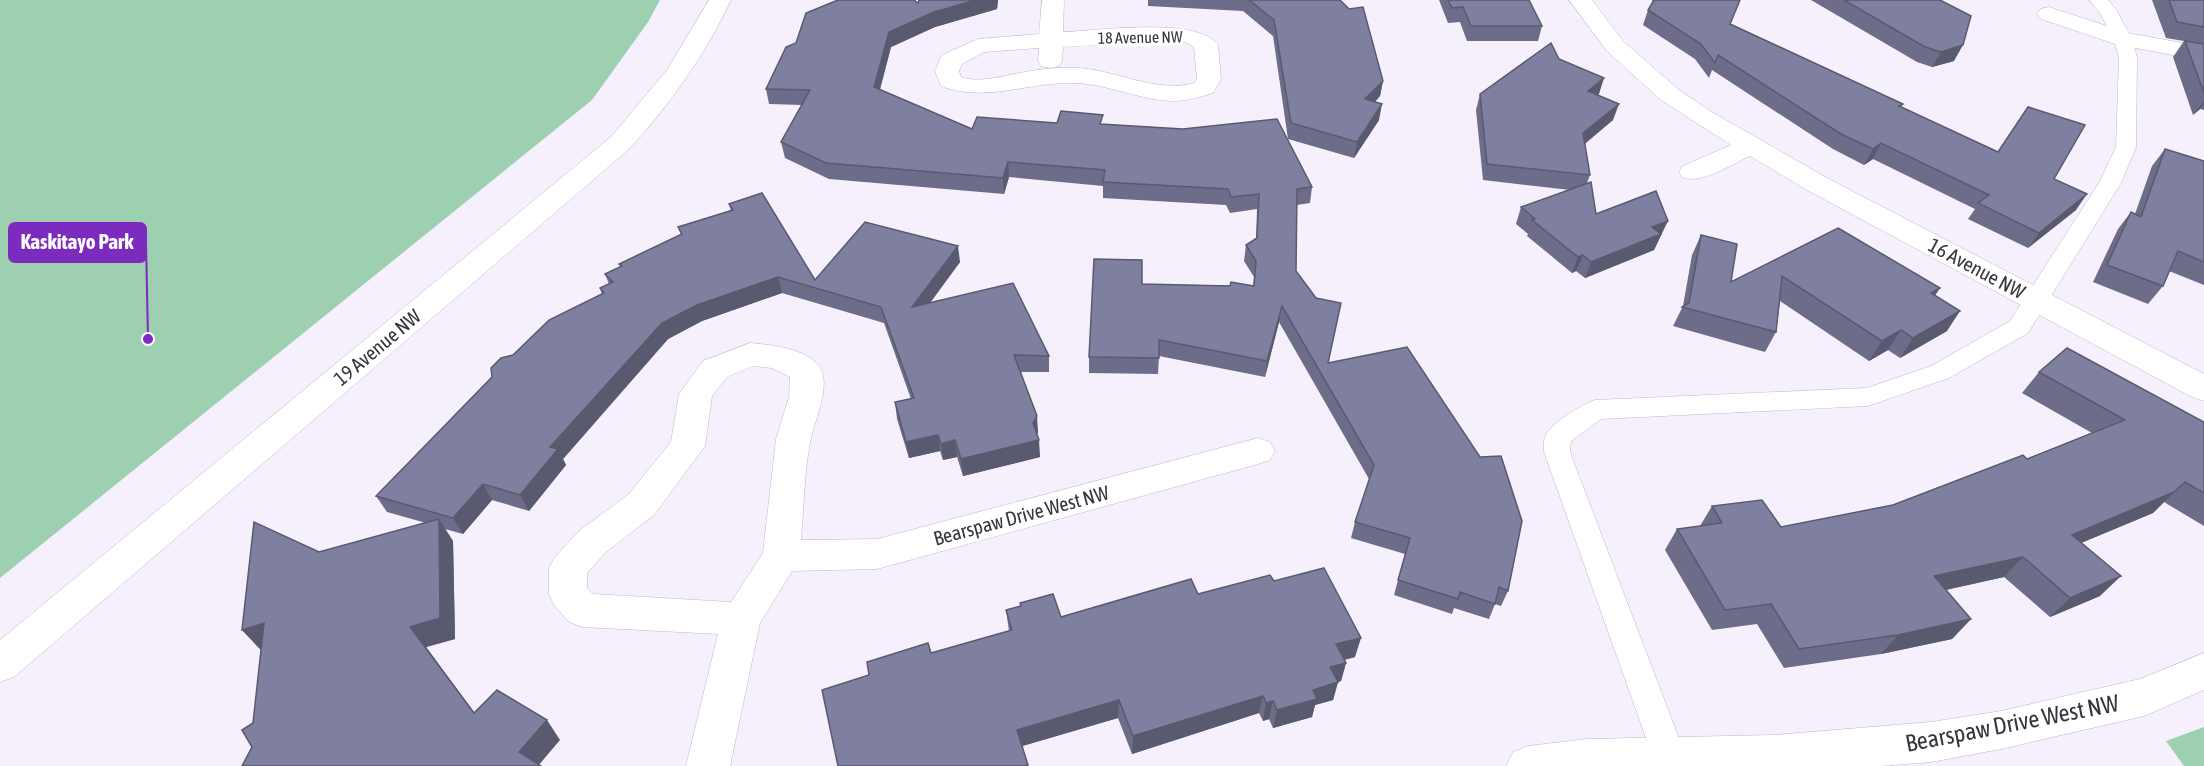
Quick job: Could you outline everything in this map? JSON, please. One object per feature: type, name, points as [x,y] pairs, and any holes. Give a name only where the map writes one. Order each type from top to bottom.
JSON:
[{"type":"street","name":"19 Avenue NW","points":[[0,664],[620,143],[649,113],[677,76],[700,40],[720,0]]},
{"type":"street","points":[[1050,76],[1053,0]]},
{"type":"street","name":"16 Avenue NW","points":[[1580,0],[1615,46],[1642,72],[1685,105],[1750,146],[1817,184],[2204,389]]},
{"type":"street","points":[[2049,14],[2123,39],[2204,54]]},
{"type":"street","name":"18 Avenue NW","points":[[1187,35],[1206,45],[1209,79],[1204,88],[1175,94],[1087,76],[1050,76],[978,87],[961,86],[950,81],[946,71],[951,60],[978,46],[1051,39],[1187,35]]},
{"type":"street","points":[[1693,172],[1750,146]]},
{"type":"street","points":[[708,766],[741,619],[781,556],[793,439],[806,396],[806,372],[778,357],[750,354],[715,369],[696,394],[688,446],[641,505],[593,541],[568,568],[568,594],[583,610],[741,619]]},
{"type":"street","name":"Bearspaw Drive West NW","points":[[781,556],[877,554],[1258,451]]},
{"type":"street","name":"Bearspaw Drive West NW","points":[[1528,766],[1587,759],[1774,755],[1931,742],[2001,730],[2144,697],[2204,671]]},
{"type":"lane","points":[[1669,757],[1557,452],[1558,437],[1595,410],[1868,397],[1940,372],[2019,327],[2110,183],[2126,147],[2128,58],[2123,39],[2108,11],[2098,0]]},
{"type":"green space","points":[[0,0],[660,0],[648,22],[592,100],[0,578]]},
{"type":"green space","points":[[2204,727],[2204,766],[2184,766],[2166,741]]},
{"type":"building","points":[[838,0],[914,0],[918,3],[919,0],[976,0],[934,12],[889,32],[874,87],[972,129],[977,117],[1057,123],[1061,111],[1103,115],[1100,124],[1183,129],[1277,119],[1312,187],[1297,189],[1296,271],[1316,298],[1341,303],[1328,363],[1407,347],[1480,457],[1501,456],[1522,521],[1508,591],[1499,587],[1495,604],[1460,592],[1458,599],[1398,580],[1410,538],[1355,522],[1374,465],[1282,306],[1267,361],[1159,340],[1159,358],[1089,357],[1094,259],[1142,260],[1142,284],[1230,286],[1231,282],[1254,286],[1256,261],[1246,245],[1257,238],[1259,194],[1231,197],[1228,189],[1103,182],[1105,170],[1008,162],[1003,178],[826,163],[781,142],[810,90],[766,89],[786,47],[796,43],[806,13]]},
{"type":"building","points":[[1249,0],[1340,0],[1349,9],[1363,7],[1383,81],[1365,99],[1382,104],[1357,142],[1291,123],[1274,20]]},
{"type":"building","points":[[1448,0],[1529,0],[1542,26],[1471,26],[1463,7],[1452,8]]},
{"type":"building","points":[[1654,0],[1740,0],[1730,24],[1903,104],[1899,106],[1998,152],[2028,107],[2085,125],[2054,179],[2087,194],[2039,233],[1978,203],[1989,195],[1881,143],[1873,149],[1841,134],[1718,55],[1715,63],[1701,44],[1648,10]]},
{"type":"building","points":[[1844,0],[1940,0],[1971,16],[1963,45],[1941,52],[1925,47]]},
{"type":"building","points":[[2169,0],[2204,0],[2204,27],[2177,22]]},
{"type":"building","points":[[2185,41],[2204,44],[2204,93]]},
{"type":"building","points":[[1551,43],[1559,59],[1604,78],[1588,91],[1619,104],[1583,133],[1590,175],[1487,164],[1480,94]]},
{"type":"building","points":[[2165,149],[2204,161],[2204,262],[2178,251],[2163,286],[2107,265],[2131,212],[2141,217]]},
{"type":"building","points":[[1591,182],[1596,214],[1656,191],[1668,221],[1652,227],[1661,234],[1591,262],[1583,255],[1578,257],[1532,220],[1535,219],[1521,207]]},
{"type":"building","points":[[762,193],[815,280],[865,222],[958,246],[912,307],[1013,283],[1049,356],[1014,355],[1037,416],[1033,423],[1039,440],[961,459],[955,440],[941,444],[938,435],[906,442],[895,402],[914,398],[881,307],[778,277],[697,305],[662,323],[550,447],[558,449],[520,495],[483,484],[453,518],[376,496],[492,377],[491,368],[501,358],[513,355],[549,320],[604,293],[600,288],[613,282],[605,274],[622,266],[619,264],[682,234],[678,227],[733,210],[729,204]]},
{"type":"building","points":[[1838,228],[1940,288],[1931,293],[1960,311],[1913,338],[1901,330],[1882,341],[1782,276],[1776,332],[1682,307],[1689,303],[1701,235],[1737,244],[1731,282]]},
{"type":"building","points":[[2067,348],[2204,422],[2204,493],[2185,482],[2174,492],[2072,535],[2121,576],[2070,598],[2023,557],[1934,576],[1971,619],[1898,635],[1799,649],[1771,604],[1725,610],[1677,529],[1722,523],[1712,506],[1762,500],[1781,527],[1893,505],[2023,455],[2027,459],[2125,420],[2039,372]]},
{"type":"building","points":[[439,519],[440,618],[410,627],[474,713],[497,690],[547,720],[519,752],[541,766],[242,766],[252,747],[242,730],[253,723],[264,623],[242,630],[254,522],[319,552]]},
{"type":"building","points":[[1324,568],[1361,638],[1336,644],[1346,663],[1330,667],[1338,682],[1313,690],[1317,699],[1277,710],[1273,701],[1266,703],[1263,696],[1133,736],[1119,700],[1017,730],[1028,765],[1024,766],[838,766],[822,690],[869,675],[867,662],[928,643],[931,653],[1012,630],[1006,610],[1021,606],[1020,603],[1053,594],[1061,617],[1191,579],[1198,594],[1270,575],[1274,581]]},
{"type":"place","name":"Kaskitayo Park","points":[[148,339]]}]
